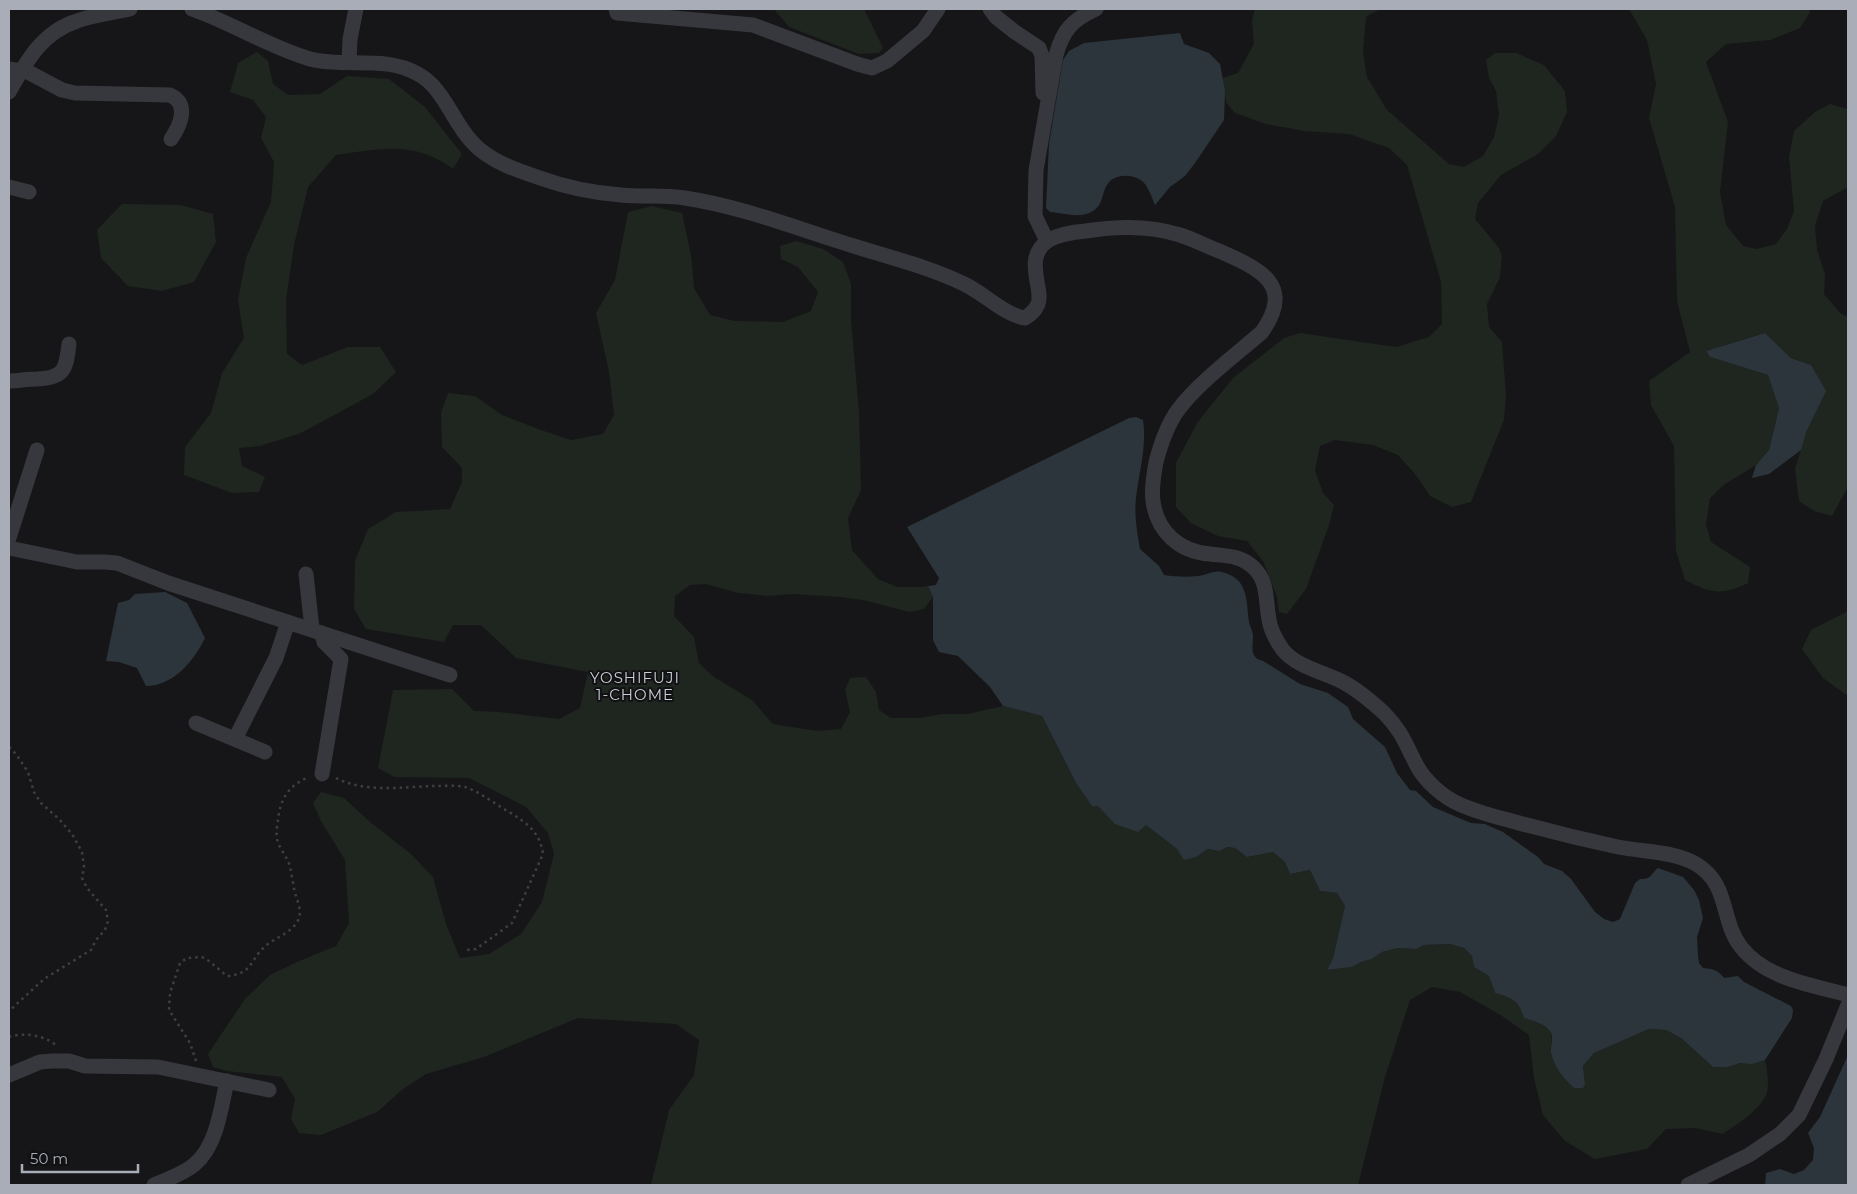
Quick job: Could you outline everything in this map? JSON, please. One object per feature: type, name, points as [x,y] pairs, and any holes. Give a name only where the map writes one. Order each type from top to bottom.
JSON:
[{"type":"street","points":[[9,92],[15,70],[42,41],[76,15],[130,9]]},
{"type":"street","points":[[192,9],[312,60],[399,66],[419,74],[434,86],[472,142],[487,155],[510,167],[542,179],[591,191],[622,195],[684,198],[758,216],[961,282],[988,297],[1015,316],[1025,318],[1034,312],[1039,302],[1035,265],[1039,252],[1047,241],[1072,232],[1112,227],[1160,230],[1180,235],[1250,265],[1270,282],[1275,294],[1270,321],[1262,332],[1186,400],[1168,426],[1162,439],[1155,468],[1152,500],[1160,524],[1167,536],[1194,552],[1238,557],[1251,565],[1261,575],[1267,592],[1269,622],[1284,651],[1296,661],[1344,683],[1372,702],[1401,733],[1418,769],[1434,786],[1455,802],[1479,812],[1529,826],[1622,848],[1675,856],[1698,865],[1712,878],[1720,891],[1731,929],[1740,946],[1754,961],[1770,971],[1793,980],[1848,995]]},
{"type":"street","points":[[349,62],[350,39],[356,9]]},
{"type":"street","points":[[616,9],[617,13],[753,25],[872,68],[887,61],[923,31],[938,9]]},
{"type":"street","points":[[990,9],[996,17],[1039,48],[1042,56],[1043,97],[1048,105]]},
{"type":"street","points":[[1047,241],[1035,216],[1036,170],[1056,55],[1061,37],[1072,24],[1096,9]]},
{"type":"street","points":[[15,70],[28,72],[62,90],[75,93],[170,94],[176,97],[182,114],[179,128],[171,139]]},
{"type":"street","points":[[9,187],[29,192]]},
{"type":"street","points":[[9,382],[56,377],[63,370],[68,358],[69,344]]},
{"type":"street","points":[[9,538],[37,450]]},
{"type":"street","points":[[9,548],[77,562],[117,563],[168,583],[450,675]]},
{"type":"street","points":[[306,574],[317,631],[324,642],[341,659],[322,774]]},
{"type":"street","points":[[235,740],[276,658],[288,622]]},
{"type":"street","points":[[196,723],[265,752]]},
{"type":"street","points":[[1688,1185],[1749,1155],[1780,1134],[1799,1115],[1826,1059],[1848,1005]]},
{"type":"street","points":[[9,1076],[40,1062],[69,1061],[85,1066],[158,1067],[269,1090]]},
{"type":"street","points":[[154,1185],[194,1165],[205,1154],[217,1124],[227,1081]]},
{"type":"path","points":[[9,747],[28,772],[34,792],[41,803],[60,819],[72,834],[82,852],[84,866],[82,878],[86,888],[106,910],[108,921],[105,930],[96,940],[91,950],[44,979],[9,1011]]},
{"type":"path","points":[[199,1075],[190,1043],[169,1010],[170,993],[180,963],[187,958],[202,957],[227,976],[238,976],[243,973],[269,943],[292,929],[298,921],[301,913],[292,882],[290,865],[277,839],[279,806],[287,792],[298,781],[322,774],[345,783],[374,787],[465,787],[531,826],[542,844],[543,854],[518,913],[507,929],[476,950],[467,950]]},
{"type":"path","points":[[9,1036],[34,1036],[51,1041],[57,1046],[60,1061]]},
{"type":"shaded area","points":[[774,9],[864,9],[883,48],[879,53],[859,54],[789,27]]},
{"type":"shaded area","points":[[1255,9],[1380,9],[1366,17],[1363,52],[1367,77],[1387,110],[1449,164],[1464,167],[1483,156],[1494,137],[1499,115],[1496,91],[1489,78],[1486,60],[1495,53],[1516,53],[1544,65],[1565,91],[1567,112],[1556,136],[1538,154],[1501,175],[1478,203],[1475,219],[1499,248],[1502,256],[1500,277],[1487,304],[1489,327],[1502,342],[1506,395],[1504,420],[1471,502],[1452,507],[1430,496],[1416,475],[1398,455],[1373,445],[1335,440],[1320,446],[1315,470],[1323,493],[1334,505],[1329,525],[1306,589],[1287,614],[1279,612],[1277,597],[1263,561],[1247,541],[1218,536],[1191,523],[1176,507],[1176,463],[1197,423],[1233,378],[1284,338],[1300,333],[1396,347],[1429,337],[1442,324],[1441,282],[1407,165],[1389,148],[1349,134],[1305,131],[1266,124],[1235,113],[1226,102],[1223,78],[1238,73],[1254,44],[1252,20]]},
{"type":"shaded area","points":[[1629,9],[1809,9],[1810,12],[1800,28],[1770,40],[1726,44],[1706,62],[1728,122],[1720,192],[1726,225],[1743,246],[1757,249],[1776,244],[1787,229],[1794,211],[1789,157],[1794,131],[1815,112],[1830,104],[1848,109],[1848,187],[1823,201],[1815,226],[1817,250],[1825,274],[1824,294],[1840,313],[1848,317],[1848,487],[1832,516],[1814,511],[1799,501],[1795,469],[1807,430],[1811,365],[1791,358],[1765,333],[1706,351],[1710,357],[1768,375],[1779,408],[1769,450],[1756,465],[1725,484],[1710,498],[1706,524],[1711,542],[1750,567],[1748,583],[1731,590],[1709,590],[1685,580],[1676,551],[1674,446],[1651,405],[1649,381],[1690,352],[1677,301],[1675,207],[1649,118],[1656,84],[1647,40]]},
{"type":"shaded area","points":[[1180,33],[1184,44],[1209,53],[1220,64],[1225,90],[1224,120],[1195,163],[1185,176],[1170,187],[1155,205],[1149,191],[1141,180],[1125,176],[1110,181],[1100,204],[1089,213],[1075,215],[1050,212],[1046,208],[1049,144],[1063,60],[1069,51],[1084,43]]},
{"type":"shaded area","points":[[257,52],[268,61],[273,84],[288,95],[320,94],[347,76],[389,79],[425,107],[462,154],[453,169],[439,160],[411,150],[383,149],[336,155],[308,187],[294,245],[286,300],[287,354],[302,365],[348,347],[380,347],[396,372],[373,394],[301,433],[260,446],[239,448],[242,466],[265,477],[259,492],[232,493],[184,475],[185,447],[211,413],[222,373],[244,338],[238,300],[246,258],[271,202],[274,162],[261,138],[266,117],[253,100],[230,92],[238,63]]},
{"type":"shaded area","points":[[122,204],[181,205],[213,214],[216,242],[194,282],[162,291],[128,286],[101,258],[97,230]]},
{"type":"shaded area","points":[[652,206],[682,213],[691,255],[694,288],[710,315],[735,321],[783,322],[811,311],[818,292],[798,267],[781,259],[780,246],[796,241],[823,249],[843,262],[851,284],[851,319],[859,412],[861,490],[848,518],[852,550],[878,579],[897,587],[928,586],[933,597],[924,609],[909,612],[863,600],[840,597],[794,594],[768,596],[738,593],[706,584],[690,585],[675,596],[674,616],[694,637],[699,663],[714,677],[752,700],[773,724],[817,731],[841,729],[850,712],[845,690],[850,678],[866,677],[876,692],[879,710],[891,718],[920,718],[942,714],[968,714],[1003,706],[1042,716],[1076,783],[1092,805],[1098,806],[1116,824],[1146,825],[1177,849],[1196,857],[1208,849],[1220,851],[1227,847],[1235,848],[1247,857],[1273,852],[1285,862],[1290,874],[1310,870],[1320,891],[1337,893],[1345,906],[1333,958],[1327,970],[1352,967],[1372,959],[1382,952],[1398,948],[1416,949],[1424,945],[1450,944],[1464,948],[1472,956],[1474,967],[1489,976],[1495,993],[1506,996],[1517,1003],[1525,1018],[1541,1024],[1549,1030],[1552,1038],[1551,1053],[1554,1063],[1563,1077],[1574,1088],[1585,1084],[1583,1066],[1594,1053],[1649,1029],[1666,1030],[1681,1038],[1713,1067],[1765,1060],[1768,1087],[1763,1101],[1747,1117],[1723,1134],[1695,1128],[1666,1129],[1647,1149],[1595,1159],[1565,1141],[1543,1115],[1534,1078],[1529,1035],[1502,1016],[1460,992],[1432,987],[1410,1000],[1385,1077],[1358,1185],[651,1185],[669,1110],[694,1075],[699,1040],[676,1024],[578,1018],[484,1057],[426,1074],[403,1089],[377,1112],[321,1135],[299,1133],[291,1119],[295,1099],[282,1077],[227,1071],[213,1067],[208,1054],[245,999],[270,975],[336,946],[349,923],[345,860],[321,821],[313,803],[321,792],[344,798],[370,822],[411,854],[433,877],[446,924],[460,958],[489,954],[521,934],[542,902],[554,854],[548,833],[526,807],[469,778],[394,777],[378,768],[393,690],[452,689],[474,711],[559,719],[580,708],[588,672],[516,658],[481,625],[453,625],[444,642],[366,629],[354,609],[355,561],[368,529],[396,512],[450,509],[462,482],[462,468],[442,447],[441,413],[448,393],[475,396],[502,415],[571,440],[603,434],[614,415],[609,372],[596,313],[615,280],[628,212]]},
{"type":"shaded area","points":[[1765,333],[1791,358],[1811,365],[1826,391],[1807,430],[1801,450],[1769,474],[1752,478],[1756,465],[1769,450],[1779,408],[1768,375],[1710,357],[1706,351]]},
{"type":"shaded area","points":[[1136,417],[1143,420],[1144,430],[1135,504],[1140,549],[1159,566],[1164,575],[1195,576],[1222,572],[1231,575],[1242,585],[1244,591],[1253,634],[1253,652],[1259,660],[1300,684],[1328,693],[1348,707],[1353,719],[1385,747],[1397,773],[1410,790],[1416,791],[1433,807],[1471,823],[1485,824],[1503,832],[1538,857],[1544,864],[1562,871],[1571,879],[1595,912],[1604,919],[1613,922],[1620,919],[1635,883],[1640,879],[1649,877],[1658,868],[1683,877],[1694,890],[1699,900],[1703,918],[1697,937],[1699,963],[1703,968],[1715,970],[1724,978],[1738,976],[1744,982],[1791,1006],[1793,1010],[1792,1018],[1765,1060],[1752,1064],[1740,1063],[1727,1067],[1713,1067],[1681,1038],[1666,1030],[1649,1029],[1594,1053],[1583,1066],[1585,1084],[1583,1088],[1574,1088],[1563,1077],[1554,1063],[1551,1053],[1551,1032],[1541,1024],[1524,1018],[1517,1003],[1506,996],[1495,993],[1489,976],[1474,967],[1472,956],[1464,948],[1450,944],[1424,945],[1416,949],[1398,948],[1382,952],[1372,959],[1352,967],[1327,970],[1333,958],[1345,906],[1337,893],[1320,891],[1310,870],[1290,874],[1285,862],[1273,852],[1247,857],[1235,848],[1227,847],[1220,851],[1208,849],[1196,857],[1184,860],[1177,849],[1146,825],[1138,832],[1115,824],[1098,806],[1092,806],[1076,783],[1042,716],[1003,706],[990,687],[958,656],[939,652],[933,640],[933,597],[928,586],[936,585],[939,578],[907,527],[1129,418]]},
{"type":"shaded area","points":[[165,592],[187,603],[205,638],[195,655],[182,671],[165,682],[146,686],[137,668],[119,662],[106,661],[118,603],[129,600],[135,594]]},
{"type":"shaded area","points":[[1848,611],[1848,696],[1823,678],[1802,649],[1811,630]]},
{"type":"shaded area","points":[[1848,1055],[1848,1185],[1765,1185],[1766,1173],[1780,1169],[1794,1174],[1804,1170],[1813,1160],[1814,1148],[1808,1133],[1820,1117]]},
{"type":"district","name":"YOSHIFUJI 1-CHOME","points":[[635,686]]}]
